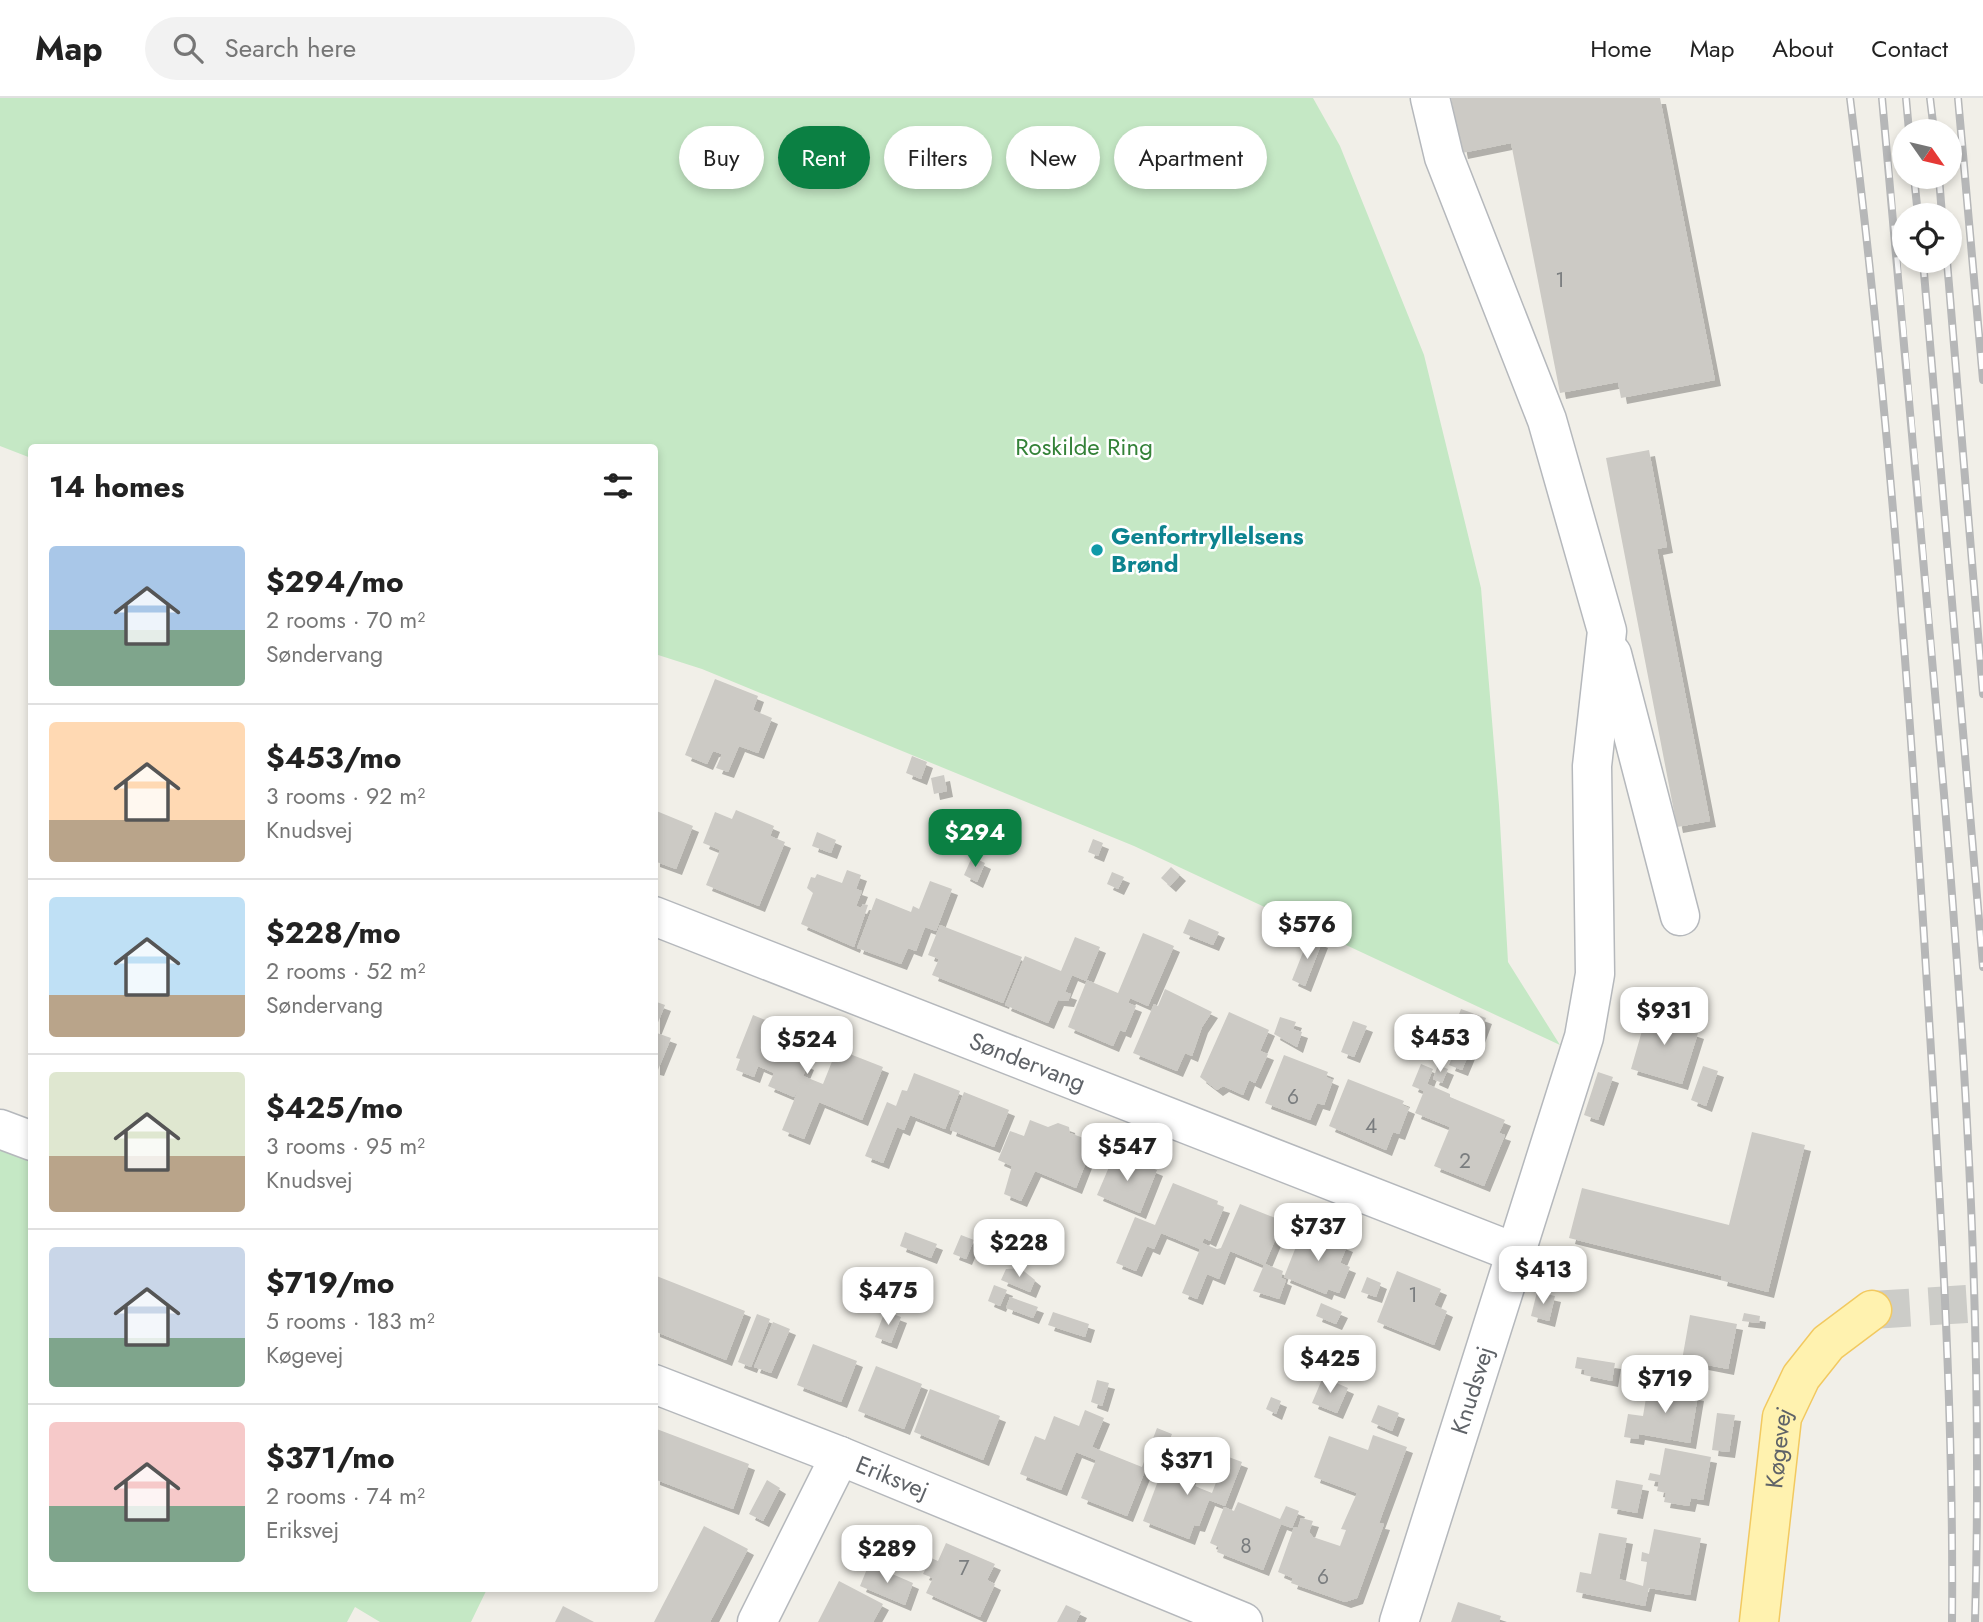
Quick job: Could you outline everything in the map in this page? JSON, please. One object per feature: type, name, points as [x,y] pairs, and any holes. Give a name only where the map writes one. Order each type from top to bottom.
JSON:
[{"type":"main road","name":"Køgevej","points":[[1759,1622],[1782,1417],[1801,1377],[1828,1343],[1872,1310]]},
{"type":"street","points":[[1430,98],[1444,157],[1547,420],[1606,631],[1680,916]]},
{"type":"street","name":"Knudsvej","points":[[1399,1622],[1584,1037],[1595,974],[1592,766],[1606,631]]},
{"type":"street","name":"Søndervang","points":[[658,918],[1516,1253]]},
{"type":"street","points":[[0,1129],[28,1140]]},
{"type":"street","name":"Eriksvej","points":[[658,1386],[840,1456],[1244,1622]]},
{"type":"street","points":[[757,1622],[840,1456]]},
{"type":"green space","name":"Roskilde Ring","points":[[0,98],[1313,98],[1340,146],[1424,355],[1481,588],[1499,805],[1508,962],[1560,1045],[1134,846],[702,669],[658,655],[658,444],[28,444],[28,457],[0,446]]},
{"type":"green space","points":[[0,1148],[28,1160],[28,1592],[486,1592],[471,1622],[380,1622],[355,1607],[347,1622],[0,1622]]},
{"type":"building","points":[[1451,98],[1660,98],[1715,380],[1621,398],[1618,382],[1560,393],[1511,143],[1462,153]]},
{"type":"building","points":[[1649,450],[1667,547],[1657,549],[1710,821],[1677,827],[1606,458]]},
{"type":"building","points":[[715,679],[758,696],[753,710],[772,718],[758,753],[739,746],[728,772],[716,768],[722,754],[713,751],[707,764],[685,755]]},
{"type":"building","points":[[912,756],[927,762],[921,779],[906,773]]},
{"type":"building","points":[[944,775],[947,791],[934,794],[931,778]]},
{"type":"building","points":[[736,810],[774,826],[770,836],[785,842],[759,906],[706,885],[720,850],[703,843],[715,812],[732,819]]},
{"type":"building","points":[[658,812],[693,826],[676,869],[658,862]]},
{"type":"building","points":[[817,832],[836,840],[831,853],[812,846]]},
{"type":"building","points":[[1093,839],[1103,843],[1098,856],[1088,852]]},
{"type":"building","points":[[972,857],[985,863],[977,882],[964,875]]},
{"type":"building","points":[[1171,867],[1180,875],[1170,886],[1161,878]]},
{"type":"building","points":[[847,870],[861,875],[856,889],[862,891],[856,906],[861,908],[863,904],[868,905],[854,947],[801,924],[813,893],[807,888],[811,877],[815,878],[817,874],[842,883]]},
{"type":"building","points":[[1112,872],[1124,877],[1118,889],[1107,884]]},
{"type":"building","points":[[930,881],[952,889],[936,931],[925,927],[916,951],[908,948],[901,964],[857,948],[876,898],[911,912],[913,906],[919,909]]},
{"type":"building","points":[[1189,919],[1219,932],[1213,945],[1183,933]]},
{"type":"building","points":[[940,925],[1022,957],[1003,1003],[932,975],[939,959],[928,955]]},
{"type":"building","points":[[1143,933],[1174,946],[1148,1006],[1130,998],[1128,1003],[1136,1006],[1125,1032],[1120,1030],[1113,1046],[1068,1027],[1087,980],[1118,993]]},
{"type":"building","points":[[1075,937],[1100,947],[1086,981],[1072,975],[1065,992],[1071,994],[1068,1001],[1058,1000],[1048,1023],[1005,1005],[1025,956],[1061,971]]},
{"type":"building","points":[[1309,937],[1322,942],[1305,986],[1292,980]]},
{"type":"building","points":[[1165,989],[1212,1012],[1202,1027],[1192,1056],[1185,1053],[1177,1071],[1133,1053],[1154,1004],[1158,1006]]},
{"type":"building","points":[[658,1002],[665,1005],[658,1022]]},
{"type":"building","points":[[1652,1007],[1677,1014],[1674,1025],[1698,1033],[1682,1084],[1631,1069],[1646,1017],[1649,1018]]},
{"type":"building","points":[[1461,1009],[1486,1018],[1479,1037],[1454,1027]]},
{"type":"building","points":[[1229,1012],[1269,1030],[1260,1051],[1268,1054],[1255,1083],[1249,1080],[1243,1095],[1223,1086],[1217,1090],[1200,1077]]},
{"type":"building","points":[[753,1015],[794,1032],[789,1044],[796,1047],[792,1057],[808,1064],[803,1076],[823,1084],[837,1049],[883,1067],[862,1120],[819,1102],[804,1139],[782,1130],[801,1083],[794,1097],[768,1086],[774,1073],[758,1066],[754,1077],[736,1070],[740,1059],[736,1058]]},
{"type":"building","points":[[1280,1017],[1296,1022],[1293,1029],[1302,1032],[1297,1047],[1274,1034]]},
{"type":"building","points":[[1353,1021],[1367,1026],[1354,1057],[1341,1052]]},
{"type":"building","points":[[658,1033],[671,1038],[658,1070]]},
{"type":"building","points":[[1459,1041],[1472,1046],[1462,1070],[1449,1065]]},
{"type":"building","points":[[1284,1055],[1328,1072],[1326,1077],[1333,1080],[1324,1105],[1317,1103],[1310,1120],[1265,1103]]},
{"type":"building","points":[[1421,1064],[1433,1069],[1427,1084],[1450,1094],[1450,1097],[1505,1120],[1499,1133],[1505,1135],[1484,1186],[1434,1166],[1450,1127],[1415,1113],[1424,1091],[1412,1086]]},
{"type":"building","points":[[1438,1065],[1448,1069],[1442,1083],[1433,1079]]},
{"type":"building","points":[[1703,1066],[1718,1071],[1706,1106],[1691,1100]]},
{"type":"building","points":[[1598,1072],[1613,1077],[1598,1120],[1584,1115]]},
{"type":"building","points":[[914,1073],[960,1091],[945,1129],[910,1115],[904,1130],[897,1127],[883,1163],[865,1156],[887,1102],[896,1106],[902,1090],[907,1091]]},
{"type":"building","points":[[1348,1079],[1404,1101],[1402,1105],[1409,1108],[1399,1134],[1393,1132],[1386,1150],[1329,1126]]},
{"type":"building","points":[[964,1092],[1009,1110],[994,1147],[950,1130]]},
{"type":"building","points":[[1030,1120],[1048,1127],[1058,1123],[1069,1127],[1070,1133],[1094,1142],[1076,1188],[1035,1171],[1021,1201],[1004,1194],[1012,1166],[998,1160],[1010,1131],[1024,1136]]},
{"type":"building","points":[[1752,1132],[1805,1145],[1768,1292],[1721,1280],[1722,1276],[1569,1238],[1582,1188],[1729,1225]]},
{"type":"building","points":[[1115,1153],[1157,1170],[1140,1213],[1097,1195]]},
{"type":"building","points":[[1173,1183],[1218,1201],[1217,1205],[1224,1207],[1210,1241],[1204,1238],[1202,1243],[1217,1249],[1221,1248],[1240,1204],[1283,1221],[1265,1264],[1283,1271],[1281,1278],[1286,1280],[1279,1299],[1253,1291],[1264,1265],[1230,1251],[1219,1279],[1207,1274],[1197,1299],[1182,1293],[1200,1249],[1161,1233],[1154,1249],[1147,1246],[1136,1271],[1116,1263],[1135,1217],[1155,1225]]},
{"type":"building","points":[[1303,1229],[1347,1246],[1340,1263],[1350,1267],[1339,1293],[1328,1289],[1326,1294],[1284,1277]]},
{"type":"building","points":[[905,1232],[937,1244],[931,1258],[900,1246]]},
{"type":"building","points":[[961,1235],[974,1240],[966,1259],[953,1254]]},
{"type":"building","points":[[1020,1268],[1035,1280],[1030,1292],[1001,1280],[1006,1269]]},
{"type":"building","points":[[1397,1271],[1441,1289],[1434,1305],[1447,1311],[1434,1345],[1377,1322]]},
{"type":"building","points":[[658,1277],[745,1311],[726,1360],[658,1333]]},
{"type":"building","points":[[1367,1277],[1381,1283],[1376,1297],[1361,1292]]},
{"type":"building","points":[[994,1285],[1007,1290],[1000,1306],[988,1301]]},
{"type":"building","points":[[1537,1292],[1555,1296],[1549,1321],[1531,1316]]},
{"type":"building","points":[[1010,1297],[1038,1307],[1033,1318],[1006,1308]]},
{"type":"building","points":[[1321,1303],[1342,1312],[1336,1324],[1316,1316]]},
{"type":"building","points":[[885,1311],[901,1317],[891,1343],[875,1337]]},
{"type":"building","points":[[1053,1312],[1089,1324],[1085,1337],[1048,1325]]},
{"type":"building","points":[[1744,1313],[1760,1316],[1759,1323],[1742,1321]]},
{"type":"building","points":[[757,1314],[770,1319],[751,1367],[738,1362]]},
{"type":"building","points":[[1690,1315],[1737,1324],[1728,1369],[1682,1360]]},
{"type":"building","points":[[773,1322],[790,1329],[771,1373],[754,1367]]},
{"type":"building","points":[[813,1344],[857,1361],[841,1402],[797,1385]]},
{"type":"building","points":[[1577,1357],[1615,1363],[1612,1381],[1584,1375],[1585,1370],[1575,1368]]},
{"type":"building","points":[[876,1366],[922,1384],[904,1429],[858,1411]]},
{"type":"building","points":[[1323,1377],[1348,1388],[1337,1413],[1312,1403]]},
{"type":"building","points":[[1097,1380],[1109,1383],[1102,1406],[1091,1402]]},
{"type":"building","points":[[1664,1383],[1674,1384],[1673,1391],[1698,1395],[1690,1443],[1639,1434],[1638,1439],[1624,1437],[1628,1414],[1643,1416],[1648,1386],[1663,1389]]},
{"type":"building","points":[[930,1389],[1000,1416],[983,1460],[914,1432]]},
{"type":"building","points":[[1271,1397],[1281,1401],[1276,1414],[1266,1409]]},
{"type":"building","points":[[1378,1405],[1399,1413],[1392,1431],[1371,1422]]},
{"type":"building","points":[[1085,1410],[1104,1418],[1092,1447],[1142,1467],[1157,1428],[1172,1434],[1156,1475],[1145,1471],[1127,1516],[1081,1498],[1096,1460],[1076,1452],[1061,1490],[1020,1474],[1035,1436],[1045,1440],[1054,1416],[1079,1426]]},
{"type":"building","points":[[1717,1413],[1735,1415],[1729,1452],[1712,1450]]},
{"type":"building","points":[[658,1430],[749,1464],[733,1509],[658,1481]]},
{"type":"building","points":[[1373,1435],[1407,1447],[1379,1523],[1384,1524],[1357,1598],[1345,1602],[1291,1583],[1293,1578],[1278,1572],[1294,1527],[1298,1528],[1301,1518],[1313,1521],[1309,1532],[1313,1537],[1340,1546],[1346,1530],[1341,1529],[1357,1493],[1314,1477],[1329,1436],[1368,1450]]},
{"type":"building","points":[[1665,1448],[1711,1457],[1703,1500],[1691,1498],[1689,1506],[1664,1502],[1666,1493],[1657,1491],[1659,1482],[1648,1480],[1650,1473],[1660,1475]]},
{"type":"building","points":[[1174,1456],[1195,1464],[1189,1480],[1193,1482],[1192,1485],[1212,1493],[1226,1456],[1242,1462],[1225,1506],[1209,1500],[1199,1526],[1194,1525],[1189,1539],[1143,1521],[1161,1473],[1166,1475]]},
{"type":"building","points":[[767,1480],[780,1488],[763,1521],[749,1514]]},
{"type":"building","points":[[1616,1480],[1643,1485],[1637,1513],[1611,1508]]},
{"type":"building","points":[[1238,1502],[1280,1519],[1286,1506],[1299,1511],[1292,1528],[1281,1524],[1263,1570],[1217,1552],[1219,1547],[1210,1543],[1224,1507],[1234,1511]]},
{"type":"building","points":[[704,1526],[748,1549],[710,1622],[654,1622]]},
{"type":"building","points":[[1654,1529],[1701,1538],[1690,1595],[1649,1588],[1645,1606],[1576,1592],[1580,1572],[1591,1574],[1599,1533],[1627,1538],[1619,1579],[1643,1586],[1647,1562],[1641,1561],[1642,1552],[1649,1554]]},
{"type":"building","points":[[946,1543],[995,1564],[987,1580],[995,1584],[980,1617],[926,1593],[933,1578],[923,1574],[931,1558],[938,1561]]},
{"type":"building","points":[[869,1564],[913,1583],[905,1605],[860,1586]]},
{"type":"building","points":[[839,1581],[883,1604],[873,1622],[818,1622]]},
{"type":"building","points":[[1458,1602],[1501,1616],[1499,1622],[1451,1622]]},
{"type":"building","points":[[1066,1605],[1081,1612],[1076,1622],[1057,1622]]},
{"type":"building","points":[[563,1606],[594,1622],[555,1622]]},
{"type":"tunnel","points":[[1872,1310],[1983,1303]]},
{"type":"railway","points":[[1850,98],[1886,430],[1920,874],[1945,1304],[1951,1463],[1952,1622]]},
{"type":"railway","points":[[1882,98],[1960,1001],[1975,1311],[1975,1622]]},
{"type":"railway","points":[[1906,98],[1908,119]]},
{"type":"railway","points":[[1930,98],[1933,119]]},
{"type":"railway","points":[[1958,98],[1983,380]]},
{"type":"railway","points":[[1915,189],[1917,203]]},
{"type":"railway","points":[[1940,189],[1941,203]]},
{"type":"railway","points":[[1924,273],[1983,967]]},
{"type":"railway","points":[[1948,273],[1983,694]]},
{"type":"place","name":"Genfortryllelsens Brønd","points":[[1097,550]]}]
